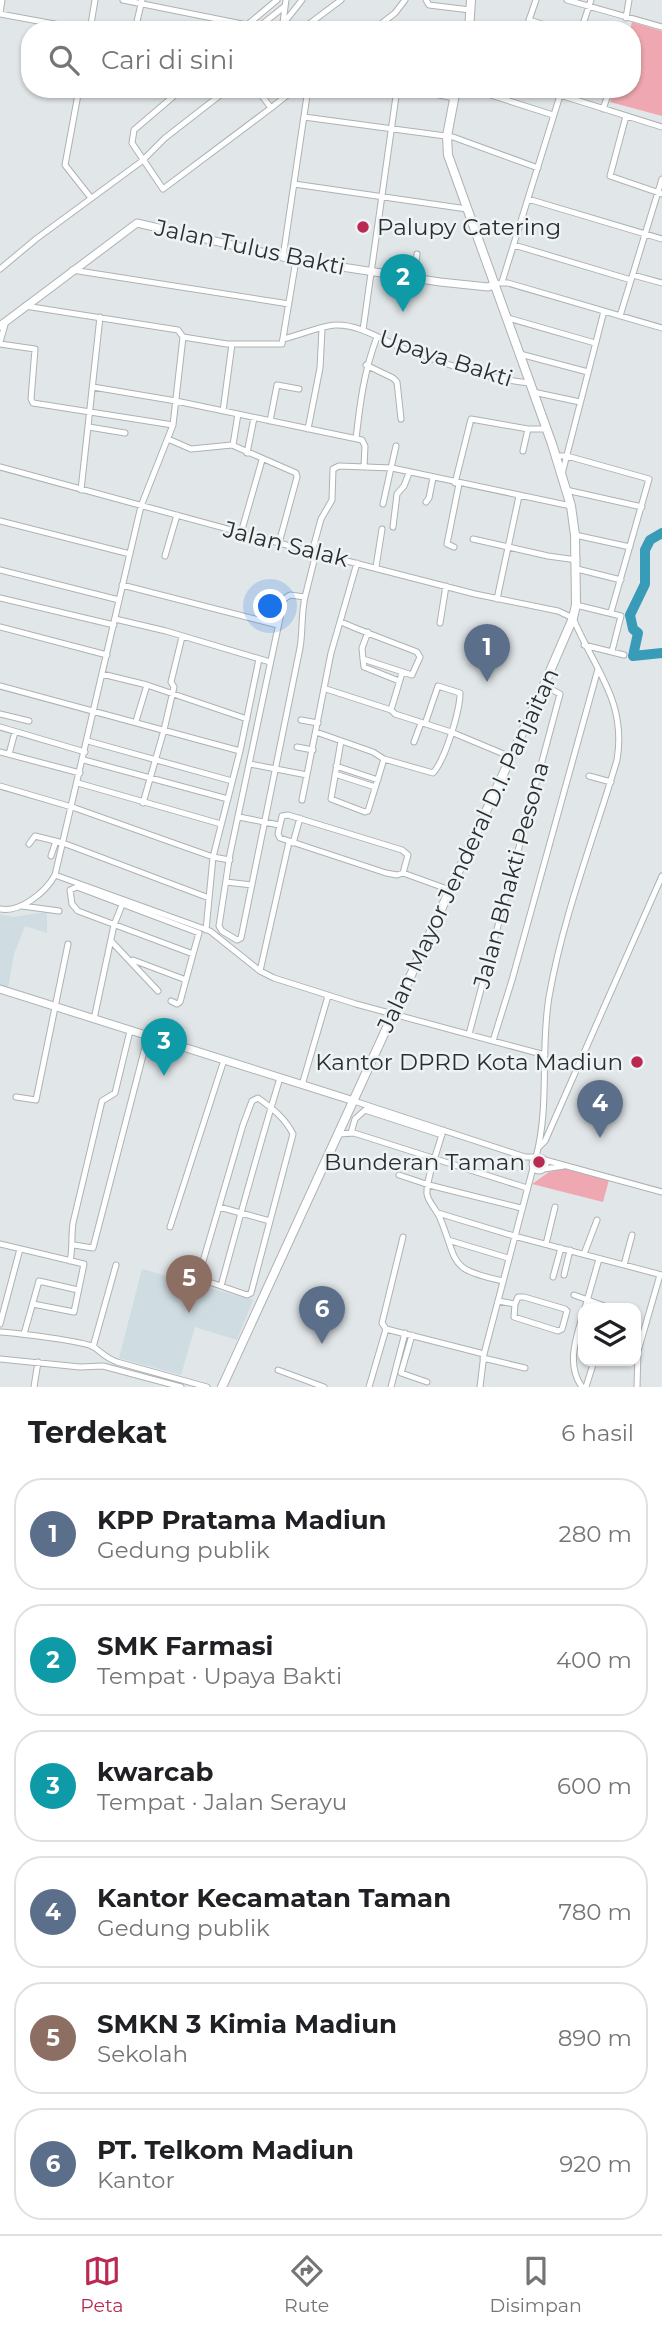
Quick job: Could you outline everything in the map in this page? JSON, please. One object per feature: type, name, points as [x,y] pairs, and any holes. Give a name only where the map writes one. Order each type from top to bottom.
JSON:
[{"type":"highway","points":[[469,21],[471,0]]},
{"type":"highway","name":"Jalan Mayor Jenderal D.I. Panjaitan","points":[[222,1387],[512,757],[573,618],[576,605],[577,564],[571,506],[507,318],[499,283],[467,209],[448,155],[447,136],[454,98]]},
{"type":"main road","name":"Jalan Tulus Bakti","points":[[72,270],[139,222],[296,260],[488,287],[499,283]]},
{"type":"main road","points":[[3,324],[72,270]]},
{"type":"main road","points":[[0,989],[354,1101]]},
{"type":"street","points":[[2,0],[0,14],[39,21]]},
{"type":"street","points":[[91,21],[95,0]]},
{"type":"street","points":[[123,0],[232,21]]},
{"type":"street","points":[[165,8],[167,0]]},
{"type":"street","points":[[251,21],[277,0]]},
{"type":"street","points":[[286,21],[302,0]]},
{"type":"street","points":[[313,21],[341,0]]},
{"type":"street","points":[[385,21],[405,0]]},
{"type":"street","points":[[426,0],[429,5],[470,10]]},
{"type":"street","points":[[531,21],[529,20],[536,0]]},
{"type":"street","points":[[567,0],[590,3],[637,21]]},
{"type":"street","points":[[629,0],[629,19]]},
{"type":"street","points":[[137,21],[141,2]]},
{"type":"street","points":[[283,21],[286,3]]},
{"type":"street","points":[[265,21],[286,3]]},
{"type":"street","points":[[584,21],[590,3]]},
{"type":"street","points":[[641,22],[662,27]]},
{"type":"street","points":[[78,98],[67,169],[91,198]]},
{"type":"street","points":[[171,98],[134,130],[132,143],[142,161],[165,189],[284,98]]},
{"type":"street","points":[[0,269],[142,161],[165,138],[216,98]]},
{"type":"street","points":[[264,98],[271,108]]},
{"type":"street","points":[[283,257],[307,98]]},
{"type":"street","points":[[363,330],[396,98]]},
{"type":"street","points":[[499,98],[553,114]]},
{"type":"street","points":[[559,98],[514,245],[499,283],[662,328]]},
{"type":"street","points":[[569,98],[662,127]]},
{"type":"street","points":[[603,109],[607,98]]},
{"type":"street","points":[[626,116],[610,176],[660,193]]},
{"type":"street","points":[[304,117],[447,136],[538,168]]},
{"type":"street","points":[[620,316],[660,193],[662,179]]},
{"type":"street","points":[[294,184],[467,209]]},
{"type":"street","points":[[528,199],[662,239]]},
{"type":"street","points":[[514,245],[662,283]]},
{"type":"street","points":[[414,278],[418,254]]},
{"type":"street","points":[[281,342],[296,260]]},
{"type":"street","points":[[72,270],[289,304]]},
{"type":"street","name":"Upaya Bakti","points":[[25,306],[178,330],[183,337],[232,344],[281,342],[331,325],[341,325],[363,330],[405,349],[580,402]]},
{"type":"street","points":[[562,476],[604,311]]},
{"type":"street","points":[[81,490],[100,317]]},
{"type":"street","points":[[507,318],[596,343]]},
{"type":"street","points":[[3,324],[0,343],[35,349],[31,402],[173,425]]},
{"type":"street","points":[[308,429],[320,368],[321,329]]},
{"type":"street","points":[[0,909],[22,906],[53,878],[88,741],[141,506],[173,425],[183,337]]},
{"type":"street","points":[[356,439],[366,365],[377,337]]},
{"type":"street","points":[[223,411],[232,344]]},
{"type":"street","points":[[519,353],[588,372]]},
{"type":"street","points":[[366,365],[397,382],[401,419]]},
{"type":"street","points":[[270,421],[277,385],[299,390]]},
{"type":"street","points":[[93,387],[176,401],[356,439],[365,442],[364,467]]},
{"type":"street","points":[[233,445],[238,414]]},
{"type":"street","points":[[247,453],[254,418]]},
{"type":"street","points":[[454,547],[447,544],[471,419],[528,429],[546,429]]},
{"type":"street","points":[[89,427],[125,432]]},
{"type":"street","points":[[523,451],[528,429]]},
{"type":"street","points":[[168,439],[191,449],[233,445],[294,472],[297,476],[279,542]]},
{"type":"street","points":[[383,504],[396,446]]},
{"type":"street","points":[[556,456],[567,456],[648,477],[642,507],[611,612]]},
{"type":"street","points":[[241,533],[262,460]]},
{"type":"street","points":[[305,597],[285,597],[230,860],[219,926],[222,931],[237,940],[241,938],[276,769],[303,631],[301,617],[321,519],[332,498],[333,470],[339,466],[391,468],[571,506]]},
{"type":"street","name":"Jalan Salak","points":[[0,467],[314,553],[558,611],[573,618]]},
{"type":"street","points":[[393,527],[397,494],[410,472]]},
{"type":"street","points":[[426,502],[430,496],[433,478]]},
{"type":"street","points":[[566,490],[642,507]]},
{"type":"street","points":[[497,598],[519,496]]},
{"type":"street","points":[[165,556],[177,515]]},
{"type":"street","points":[[0,521],[130,554]]},
{"type":"street","points":[[376,567],[382,529]]},
{"type":"street","points":[[575,535],[630,547]]},
{"type":"street","points":[[473,539],[577,564],[621,580]]},
{"type":"street","points":[[302,800],[331,653],[357,562]]},
{"type":"street","points":[[0,570],[119,600]]},
{"type":"street","points":[[122,585],[278,625]]},
{"type":"street","points":[[440,623],[446,586]]},
{"type":"street","points":[[0,598],[182,636],[270,662]]},
{"type":"street","points":[[576,605],[611,612],[621,617],[612,651]]},
{"type":"street","points":[[480,1387],[484,1356],[541,1129],[546,1017],[559,953],[617,760],[619,731],[613,698],[584,645],[573,618]]},
{"type":"street","points":[[341,622],[419,653],[420,657],[412,676],[363,659]]},
{"type":"street","points":[[0,627],[107,655]]},
{"type":"street","points":[[368,632],[362,648],[364,667],[400,681]]},
{"type":"street","points":[[143,803],[164,730],[174,687],[171,682],[182,636]]},
{"type":"street","points":[[584,645],[624,655]]},
{"type":"street","points":[[206,930],[213,857],[240,751],[259,659]]},
{"type":"street","points":[[493,1041],[597,669]]},
{"type":"street","points":[[391,710],[402,673]]},
{"type":"street","points":[[102,674],[147,685],[247,719]]},
{"type":"street","points":[[136,721],[147,685]]},
{"type":"street","name":"Jalan Bhakti Pesona","points":[[469,1034],[560,694],[544,685]]},
{"type":"street","points":[[0,686],[240,751]]},
{"type":"street","points":[[316,732],[373,752],[384,759],[434,773],[451,732],[460,694],[437,687],[414,742]]},
{"type":"street","points":[[326,689],[391,710],[398,716],[451,732],[512,757]]},
{"type":"street","points":[[0,714],[29,722]]},
{"type":"street","points":[[301,720],[318,723]]},
{"type":"street","points":[[0,727],[85,752]]},
{"type":"street","points":[[9,754],[15,732]]},
{"type":"street","points":[[88,741],[232,781]]},
{"type":"street","points":[[341,741],[331,799],[365,812],[369,808],[384,759]]},
{"type":"street","points":[[297,747],[313,750]]},
{"type":"street","points":[[0,752],[80,774]]},
{"type":"street","points":[[83,760],[228,799]]},
{"type":"street","points":[[250,764],[307,775]]},
{"type":"street","points":[[336,766],[376,784]]},
{"type":"street","points":[[335,774],[376,784]]},
{"type":"street","points":[[589,776],[611,782]]},
{"type":"street","points":[[78,783],[221,824]]},
{"type":"street","points":[[0,786],[72,807],[213,857],[230,860]]},
{"type":"street","points":[[403,873],[408,855],[402,849],[285,815],[279,825],[279,836],[291,842],[386,873],[403,873],[450,890]]},
{"type":"street","points":[[239,817],[279,825]]},
{"type":"street","points":[[260,971],[291,842],[300,818]]},
{"type":"street","points":[[29,845],[36,836],[56,841],[209,898]]},
{"type":"street","points":[[51,856],[56,841]]},
{"type":"street","points":[[536,1155],[545,1141],[662,876]]},
{"type":"street","points":[[53,878],[206,930],[219,936],[260,971],[274,978],[328,996],[545,1055]]},
{"type":"street","points":[[226,882],[252,885]]},
{"type":"street","points":[[171,1001],[178,1004],[186,980],[199,933],[77,887],[69,890],[76,910],[193,954]]},
{"type":"street","points":[[94,1019],[114,925],[122,905]]},
{"type":"street","points":[[22,906],[59,911]]},
{"type":"street","points":[[16,1097],[36,1100],[68,944]]},
{"type":"street","points":[[110,944],[130,959],[158,991]]},
{"type":"street","points":[[130,959],[186,980]]},
{"type":"street","points":[[302,1085],[328,996]]},
{"type":"street","points":[[70,1261],[74,1245],[71,1238],[73,1223],[102,1101],[115,1093],[130,1031]]},
{"type":"street","points":[[74,1245],[93,1248],[148,1036]]},
{"type":"street","points":[[170,1227],[224,1060]]},
{"type":"street","points":[[221,1286],[280,1078]]},
{"type":"street","points":[[258,1098],[287,1123],[293,1134],[250,1294],[199,1278],[219,1207],[252,1101],[258,1098]]},
{"type":"street","points":[[354,1101],[443,1133]]},
{"type":"street","points":[[351,1133],[355,1119],[365,1110],[512,1153],[536,1155],[662,1192]]},
{"type":"street","points":[[528,1186],[546,1165],[545,1141],[541,1129]]},
{"type":"street","points":[[340,1134],[351,1133],[528,1186]]},
{"type":"street","points":[[443,1133],[429,1185],[428,1199],[438,1213],[451,1252],[462,1269],[502,1281]]},
{"type":"street","points":[[512,1153],[532,1167],[542,1170],[567,1166]]},
{"type":"street","points":[[399,1175],[521,1208]]},
{"type":"street","points":[[219,1207],[270,1221]]},
{"type":"street","points":[[547,1244],[555,1208]]},
{"type":"street","points":[[438,1213],[661,1275],[638,1350],[637,1387]]},
{"type":"street","points":[[584,1254],[597,1220]]},
{"type":"street","points":[[624,1265],[632,1235]]},
{"type":"street","points":[[402,1237],[382,1323],[386,1329],[525,1368]]},
{"type":"street","points":[[449,1240],[508,1258]]},
{"type":"street","points":[[0,1244],[83,1264],[74,1312],[33,1304]]},
{"type":"street","points":[[553,1277],[561,1248]]},
{"type":"street","points":[[0,1323],[4,1296],[20,1249]]},
{"type":"street","points":[[564,1275],[570,1250]]},
{"type":"street","points":[[587,1303],[599,1259]]},
{"type":"street","points":[[91,1367],[116,1265]]},
{"type":"street","points":[[24,1334],[40,1281],[78,1290]]},
{"type":"street","points":[[574,1295],[596,1303]]},
{"type":"street","points":[[518,1297],[524,1297],[565,1309],[567,1311],[562,1329],[558,1331],[514,1317],[515,1304],[518,1297]]},
{"type":"street","points":[[498,1301],[515,1304]]},
{"type":"street","points":[[369,1387],[386,1329]]},
{"type":"street","points":[[578,1330],[573,1346],[576,1378],[584,1387],[592,1366]]},
{"type":"street","points":[[0,1332],[24,1334],[95,1349],[105,1358],[207,1387]]},
{"type":"street","points":[[408,1334],[401,1373],[427,1382]]},
{"type":"street","points":[[391,1387],[408,1334]]},
{"type":"street","points":[[0,1359],[117,1369],[181,1387]]},
{"type":"street","points":[[34,1387],[38,1362]]},
{"type":"street","points":[[278,1370],[324,1387]]},
{"type":"street","points":[[411,1387],[413,1378]]},
{"type":"shaded area","points":[[641,25],[662,31],[662,116],[610,102],[611,98],[641,98]]},
{"type":"shaded area","points":[[47,912],[47,933],[25,926],[14,954],[8,988],[0,985],[0,914],[13,917]]},
{"type":"shaded area","points":[[567,1168],[609,1180],[603,1202],[532,1184],[549,1172]]},
{"type":"shaded area","points":[[142,1269],[253,1300],[237,1340],[195,1327],[181,1375],[119,1358]]},
{"type":"waterway","points":[[662,533],[650,540],[645,550],[645,584],[630,615],[633,629],[638,633],[633,656],[662,653]]},
{"type":"place","name":"Palupy Catering","points":[[363,227]]},
{"type":"place","name":"SMK Farmasi","points":[[403,312]]},
{"type":"place","name":"KPP Pratama Madiun","points":[[487,682]]},
{"type":"place","name":"Kantor DPRD Kota Madiun","points":[[637,1062]]},
{"type":"place","name":"kwarcab","points":[[164,1076]]},
{"type":"place","name":"Kantor Kecamatan Taman","points":[[600,1138]]},
{"type":"place","name":"Bunderan Taman","points":[[539,1162]]},
{"type":"place","name":"SMKN 3 Kimia Madiun","points":[[189,1313]]},
{"type":"place","name":"PT. Telkom Madiun","points":[[322,1344]]}]
